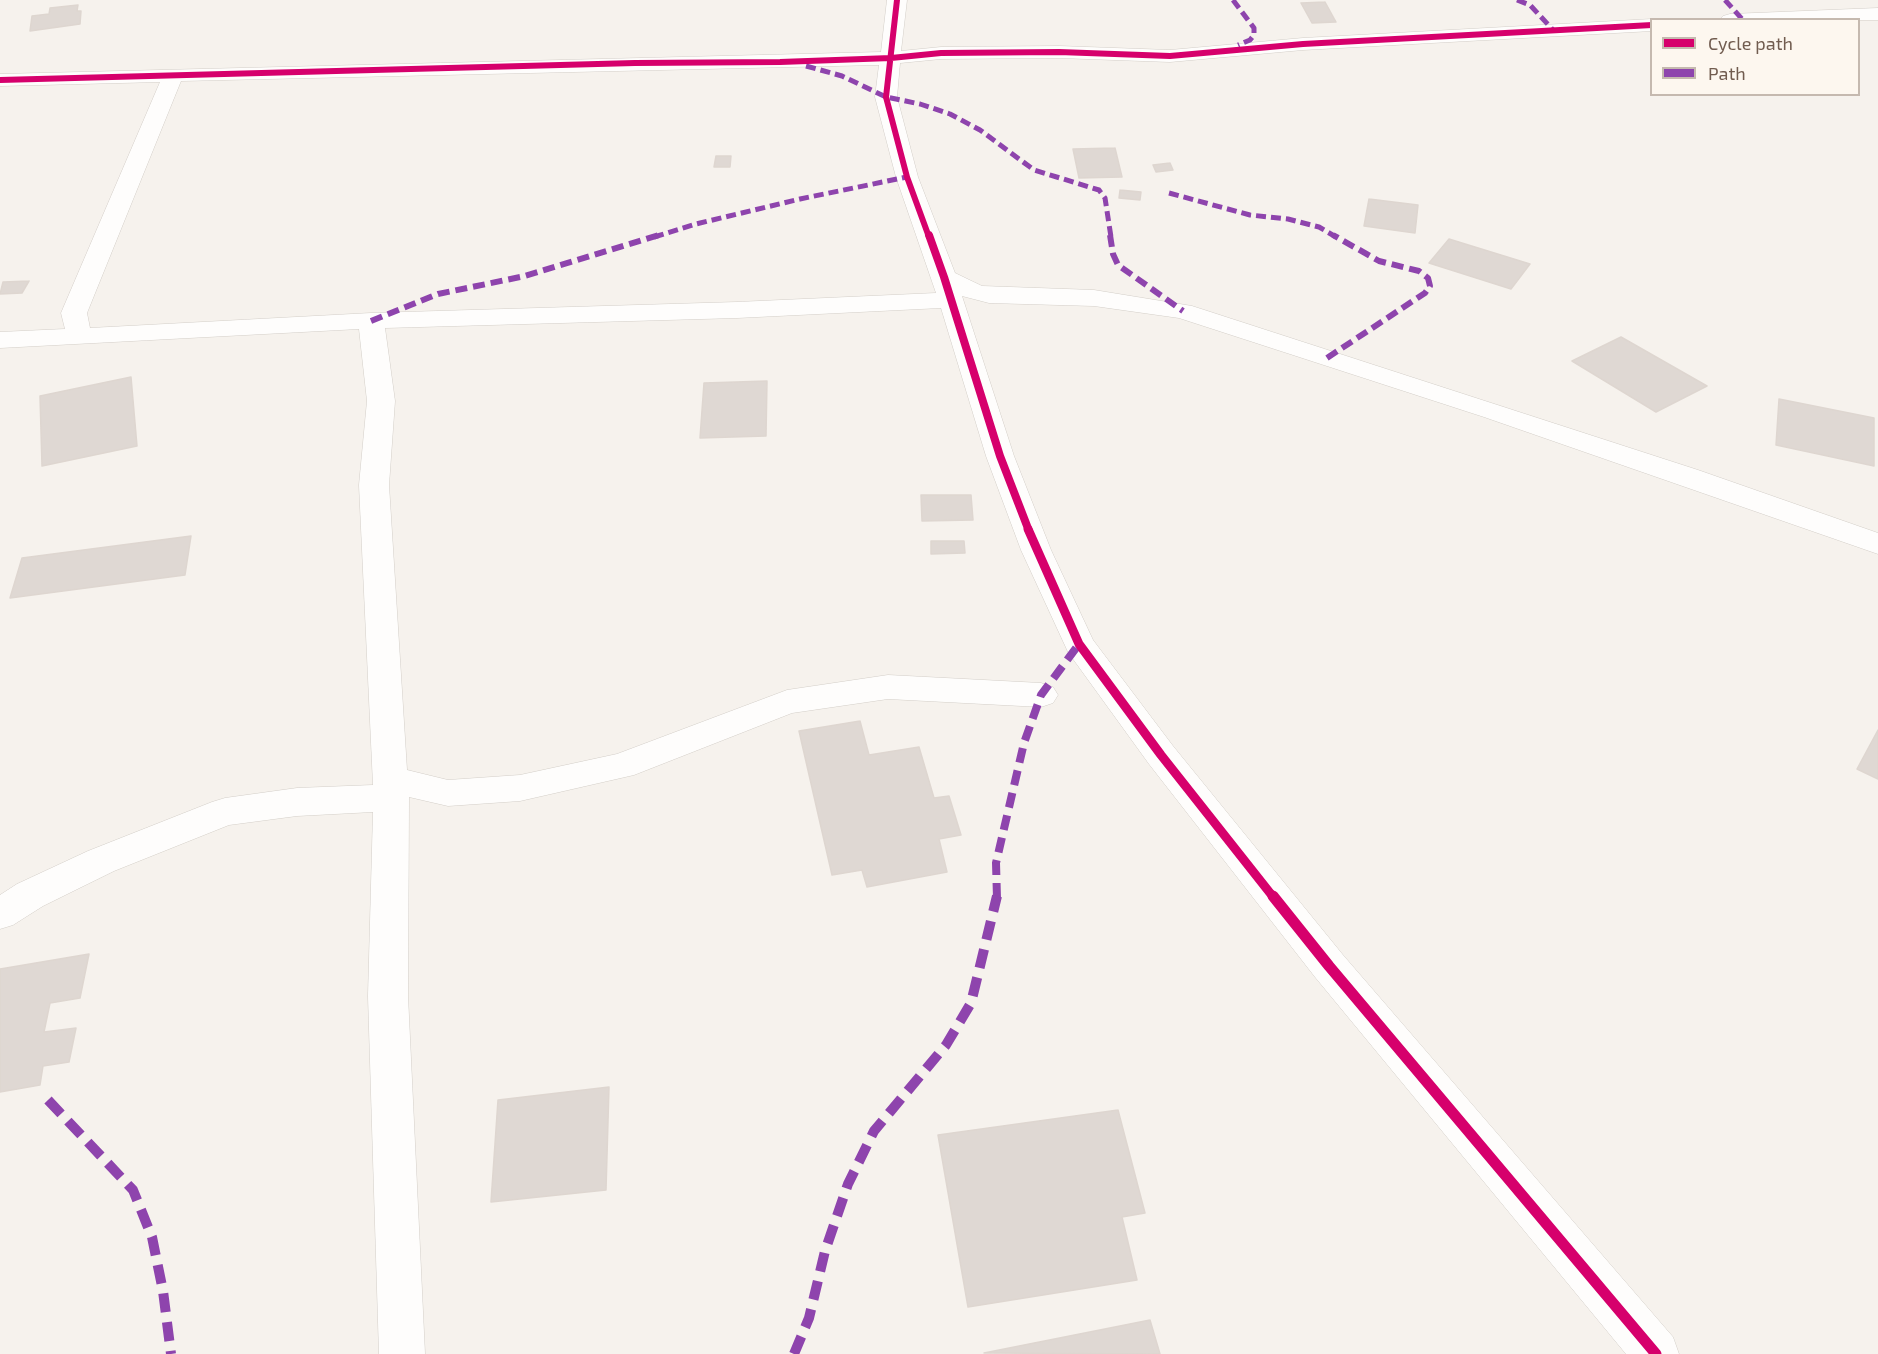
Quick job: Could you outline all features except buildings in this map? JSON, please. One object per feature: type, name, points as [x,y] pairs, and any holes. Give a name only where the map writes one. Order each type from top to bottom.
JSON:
[{"type":"street","points":[[897,0],[886,97],[906,177],[947,289],[1000,456],[1036,550],[1079,644],[1161,755],[1329,966],[1656,1354]]},
{"type":"street","points":[[1779,18],[1878,14]]},
{"type":"street","points":[[0,80],[891,58],[941,53],[1170,56],[1315,44],[1650,25]]},
{"type":"street","points":[[79,335],[74,313],[173,75]]},
{"type":"street","points":[[0,340],[371,321],[726,310],[947,289],[989,295],[1094,298],[1183,311],[1516,418],[1878,544]]},
{"type":"street","points":[[371,321],[381,401],[374,485],[390,788],[388,996],[402,1354]]},
{"type":"street","points":[[0,914],[30,895],[101,861],[225,812],[390,788],[448,793],[520,788],[622,766],[788,702],[888,687],[1041,695]]},
{"type":"marked path","points":[[1233,0],[1254,28],[1254,35],[1250,40],[1238,45]]},
{"type":"marked path","points":[[1517,0],[1530,5],[1554,31]]},
{"type":"marked path","points":[[1725,0],[1741,18]]},
{"type":"marked path","points":[[806,66],[842,76],[886,97],[920,104],[950,114],[980,130],[1034,170],[1099,190],[1105,198],[1113,254],[1118,265],[1183,311]]},
{"type":"marked path","points":[[371,321],[438,294],[525,276],[696,224],[907,177]]},
{"type":"marked path","points":[[1169,193],[1250,215],[1288,219],[1319,227],[1379,261],[1419,271],[1428,278],[1430,286],[1425,293],[1327,358]]},
{"type":"marked path","points":[[794,1354],[809,1318],[825,1251],[848,1184],[874,1131],[946,1045],[971,1003],[997,896],[996,863],[1024,743],[1041,695],[1079,644]]},
{"type":"marked path","points":[[48,1100],[133,1190],[152,1237],[163,1291],[171,1354]]},
{"type":"cycle path","points":[[897,0],[886,97],[907,177],[944,277],[1000,456],[1036,550],[1079,644],[1161,755],[1329,966],[1656,1354]]},
{"type":"cycle path","points":[[0,80],[635,63],[780,62],[891,58],[941,53],[1059,52],[1170,56],[1303,44],[1650,25]]}]
